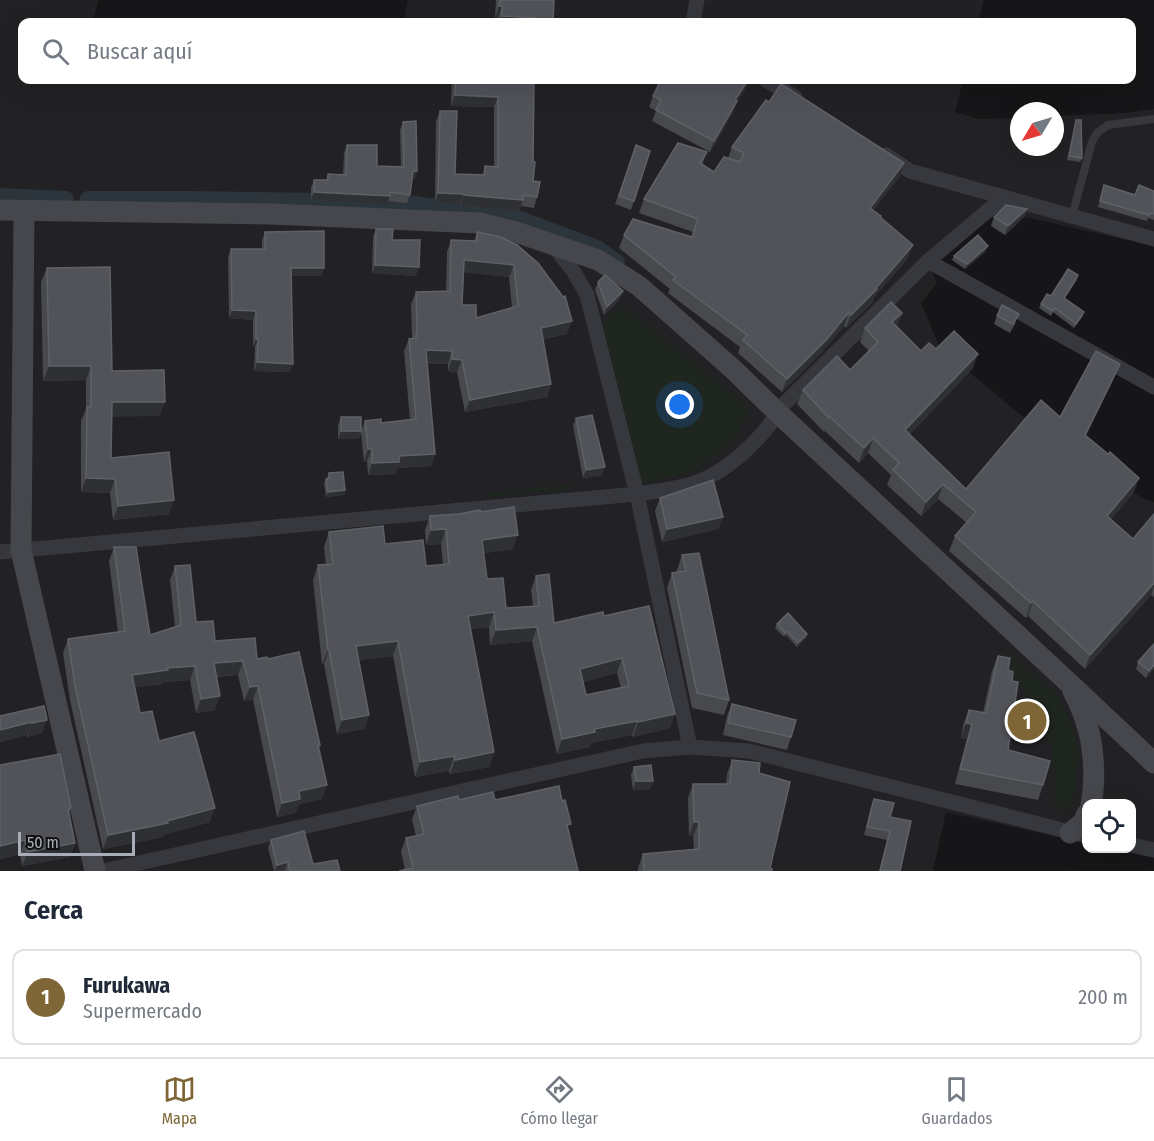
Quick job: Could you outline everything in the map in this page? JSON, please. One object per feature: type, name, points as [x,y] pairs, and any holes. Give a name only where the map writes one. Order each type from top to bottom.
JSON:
[{"type":"street","points":[[694,18],[697,0]]},
{"type":"street","points":[[772,84],[805,104]]},
{"type":"street","points":[[872,146],[910,171],[1154,239]]},
{"type":"street","points":[[10,551],[637,494],[687,486],[705,480],[723,470],[742,454],[766,429],[783,405],[928,261],[1004,197]]},
{"type":"street","points":[[0,210],[271,214],[480,224],[516,232],[598,260],[639,286],[734,369],[778,413],[1154,763]]},
{"type":"street","points":[[24,211],[10,551],[95,871]]},
{"type":"street","points":[[553,245],[574,272],[587,295],[637,494],[690,747]]},
{"type":"street","points":[[928,261],[1154,387]]},
{"type":"street","points":[[1070,684],[1087,724],[1094,768],[1091,799]]},
{"type":"street","points":[[103,871],[644,751],[690,747],[749,752],[1078,835]]},
{"type":"street","points":[[1136,846],[1154,850]]},
{"type":"lane","points":[[1072,216],[1092,142],[1097,133],[1108,125],[1154,120]]},
{"type":"shaded area","points":[[0,0],[98,0],[94,18],[18,18],[18,84],[962,84],[955,112],[979,119],[1010,118],[1010,156],[1064,156],[1064,116],[1126,113],[1154,109],[1154,246],[999,211],[928,261],[937,283],[921,303],[940,348],[1027,420],[1144,499],[1154,502],[1154,858],[1130,853],[1136,853],[1136,799],[1082,799],[1082,842],[946,812],[933,871],[0,871]]},
{"type":"shaded area","points":[[408,0],[984,0],[979,18],[405,18]]},
{"type":"shaded area","points":[[622,305],[751,409],[734,440],[694,471],[642,484],[602,323]]},
{"type":"shaded area","points":[[570,485],[570,489],[489,497],[489,492]]},
{"type":"shaded area","points":[[1006,652],[1057,694],[1072,725],[1079,754],[1073,803],[1065,811],[1054,806],[1056,776],[1051,748],[1038,714],[1020,682],[1001,665]]},
{"type":"building","points":[[500,0],[554,0],[553,18],[502,16],[502,6],[499,6]]},
{"type":"building","points":[[456,84],[534,84],[533,162],[535,162],[533,181],[540,182],[537,197],[523,195],[523,200],[438,193],[440,111],[457,111],[455,174],[485,175],[485,166],[498,167],[498,97],[455,95]]},
{"type":"building","points":[[659,84],[745,84],[714,141],[656,110],[661,100],[653,96]]},
{"type":"building","points":[[781,84],[904,163],[870,208],[913,245],[877,289],[851,315],[849,312],[827,339],[787,379],[743,340],[747,335],[673,280],[676,277],[624,235],[633,219],[692,237],[698,219],[644,199],[678,143],[707,152],[700,163],[714,172],[724,157],[740,162],[744,153],[732,147],[766,100],[769,102]]},
{"type":"building","points":[[1076,120],[1081,120],[1082,158],[1069,156]]},
{"type":"building","points":[[416,121],[417,171],[413,171],[410,195],[390,192],[390,196],[314,192],[314,180],[328,180],[328,174],[346,175],[347,145],[377,145],[377,166],[404,167],[403,122]]},
{"type":"building","points":[[636,145],[650,151],[634,201],[619,196]]},
{"type":"building","points":[[1104,185],[1135,195],[1139,185],[1154,191],[1154,214],[1149,215],[1100,201]]},
{"type":"building","points":[[1006,205],[1027,209],[1008,226],[994,217]]},
{"type":"building","points":[[376,229],[393,229],[392,240],[420,240],[419,267],[375,265]]},
{"type":"building","points":[[324,231],[324,268],[291,268],[293,364],[257,362],[256,311],[232,310],[231,249],[265,249],[265,232]]},
{"type":"building","points":[[477,232],[501,237],[517,245],[538,263],[563,297],[565,296],[572,321],[541,328],[551,384],[470,400],[462,360],[452,359],[452,351],[426,350],[435,454],[399,456],[399,462],[372,463],[372,449],[368,449],[365,421],[381,419],[381,423],[416,419],[409,339],[416,338],[416,292],[450,291],[451,240],[477,241]],"holes":[[[464,260],[514,265],[518,306],[476,318],[476,305],[462,305]]]},
{"type":"building","points":[[978,235],[988,246],[967,264],[954,256]]},
{"type":"building","points":[[110,267],[112,371],[164,370],[165,402],[112,402],[111,458],[169,452],[174,500],[118,506],[115,479],[86,478],[87,407],[91,407],[91,366],[49,366],[47,268]]},
{"type":"building","points":[[1068,269],[1078,275],[1064,298],[1084,312],[1076,324],[1055,308],[1053,311],[1041,304],[1047,294],[1051,296]]},
{"type":"building","points":[[605,275],[623,291],[607,307],[598,282]]},
{"type":"building","points":[[891,302],[902,313],[892,322],[921,351],[929,343],[936,349],[954,331],[978,354],[905,430],[966,489],[1041,400],[1060,417],[1096,351],[1120,364],[1085,435],[1108,454],[1110,452],[1139,478],[1107,516],[1133,539],[1154,514],[1154,583],[1090,655],[1033,601],[1031,603],[955,536],[976,512],[943,484],[926,502],[893,470],[899,463],[873,438],[864,448],[829,418],[803,390],[837,356],[850,370],[878,342],[865,328]]},
{"type":"building","points":[[1002,305],[1019,314],[1013,324],[997,316]]},
{"type":"building","points":[[592,415],[605,467],[586,470],[576,418]]},
{"type":"building","points":[[341,417],[361,417],[361,431],[341,431]]},
{"type":"building","points":[[343,472],[345,490],[328,492],[326,479],[329,478],[329,473]]},
{"type":"building","points":[[713,480],[723,517],[667,529],[660,498]]},
{"type":"building","points":[[514,507],[518,535],[482,540],[487,579],[503,578],[506,608],[539,606],[536,576],[549,574],[554,623],[603,612],[604,616],[649,606],[675,714],[594,729],[595,732],[562,739],[537,627],[496,630],[494,612],[468,616],[494,752],[455,760],[454,756],[420,762],[398,641],[356,646],[369,715],[342,720],[328,650],[318,565],[333,564],[329,532],[383,526],[385,544],[423,540],[426,566],[449,564],[446,529],[431,530],[430,516],[480,510],[480,512]],"holes":[[[622,658],[629,686],[586,695],[580,669]]]},
{"type":"building","points":[[114,547],[136,547],[150,635],[181,625],[175,566],[190,565],[196,622],[213,621],[215,641],[255,638],[257,659],[267,657],[268,659],[299,652],[327,785],[299,791],[300,799],[282,803],[258,686],[250,687],[243,661],[214,663],[220,696],[201,699],[195,666],[167,668],[168,670],[132,675],[140,713],[152,711],[159,741],[194,732],[215,808],[167,821],[168,823],[108,835],[75,686],[68,639],[125,631]]},
{"type":"building","points":[[699,553],[729,700],[697,693],[672,573],[686,571],[682,555]]},
{"type":"building","points":[[788,613],[807,634],[798,643],[777,624]]},
{"type":"building","points":[[1154,644],[1154,665],[1149,671],[1138,662]]},
{"type":"building","points":[[998,656],[1010,658],[1008,670],[1013,672],[1012,681],[1018,682],[1008,750],[1050,761],[1043,785],[960,769],[972,724],[966,723],[969,710],[986,713]]},
{"type":"building","points":[[732,704],[796,720],[791,737],[728,723]]},
{"type":"building","points":[[44,706],[47,720],[0,730],[0,716]]},
{"type":"building","points":[[60,754],[71,808],[68,809],[75,843],[28,852],[25,840],[0,846],[0,765]]},
{"type":"building","points":[[732,760],[760,763],[759,773],[790,782],[770,868],[772,871],[644,871],[643,854],[699,849],[699,822],[694,822],[693,784],[730,784]]},
{"type":"building","points":[[651,765],[653,781],[636,781],[634,767]]},
{"type":"building","points":[[559,786],[571,824],[567,825],[578,871],[399,871],[413,868],[406,838],[424,834],[417,806],[458,796],[459,800],[493,792],[495,800]]},
{"type":"building","points":[[874,799],[894,803],[890,817],[911,821],[900,871],[880,871],[890,831],[867,827]]},
{"type":"building","points":[[304,831],[313,864],[337,860],[340,871],[290,871],[288,862],[277,865],[271,840]]},
{"type":"waterway","points":[[0,196],[66,199]]},
{"type":"waterway","points":[[88,199],[414,204],[518,218],[597,248],[617,262]]},
{"type":"place","name":"Furukawa","points":[[1027,721]]}]
